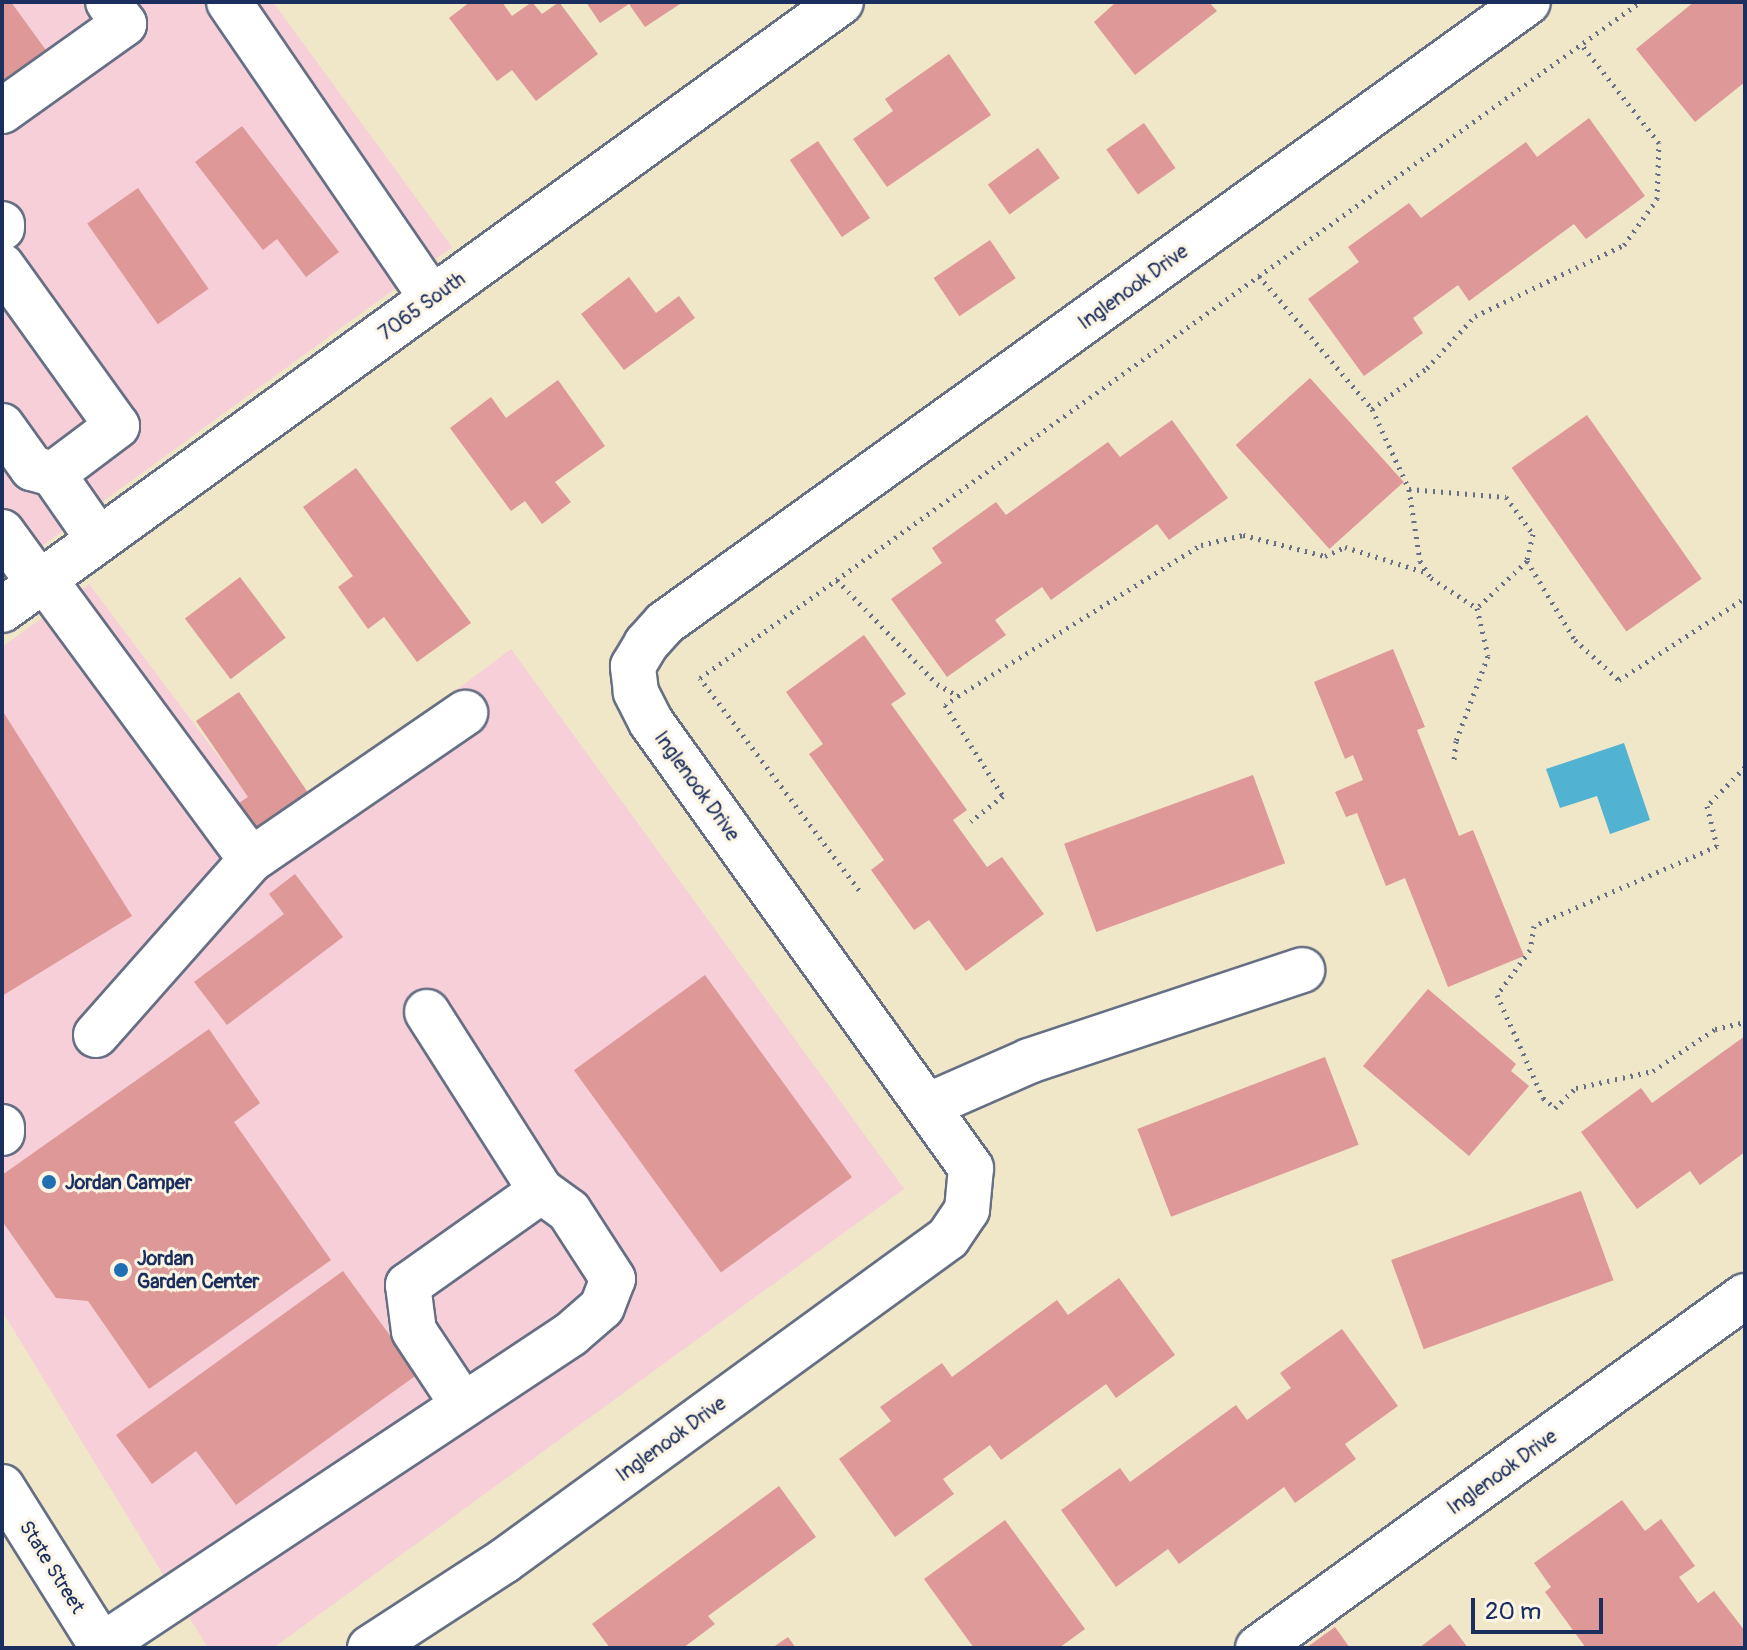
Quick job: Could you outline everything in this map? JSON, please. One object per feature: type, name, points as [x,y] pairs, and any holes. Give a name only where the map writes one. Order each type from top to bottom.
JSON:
[{"type":"street","points":[[2,111],[124,24],[108,2]]},
{"type":"street","points":[[229,2],[432,298]]},
{"type":"street","name":"7065 South","points":[[2,610],[841,2]]},
{"type":"street","name":"Inglenook Drive","points":[[370,1648],[504,1561],[948,1238],[967,1210],[971,1168],[929,1105],[651,722],[636,692],[633,666],[665,623],[1528,2]]},
{"type":"street","points":[[2,266],[117,426],[53,474]]},
{"type":"street","points":[[2,426],[32,468],[53,474],[99,540]]},
{"type":"street","points":[[2,532],[251,860]]},
{"type":"street","points":[[96,1035],[251,860],[465,713]]},
{"type":"street","points":[[929,1105],[1029,1061],[1302,970]]},
{"type":"street","points":[[102,1647],[571,1334],[602,1307],[613,1279],[569,1211],[541,1191],[427,1012]]},
{"type":"street","points":[[463,1405],[414,1331],[408,1285],[541,1191]]},
{"type":"street","name":"Inglenook Drive","points":[[1258,1648],[1745,1296]]},
{"type":"street","name":"State Street","points":[[7,1505],[102,1647]]},
{"type":"path","points":[[859,890],[700,678],[1640,2]]},
{"type":"path","points":[[1372,409],[1427,368],[1475,316],[1624,245],[1657,199],[1659,143],[1581,44]]},
{"type":"path","points":[[1259,276],[1372,409],[1409,489],[1420,561],[1428,573]]},
{"type":"path","points":[[1409,489],[1506,497],[1533,534],[1527,561],[1477,608]]},
{"type":"path","points":[[971,821],[1003,796],[945,705],[1201,545],[1243,535],[1325,556],[1345,547],[1428,573],[1477,608],[1488,656],[1456,741],[1454,761]]},
{"type":"path","points":[[1527,561],[1575,640],[1619,680],[1745,598]]},
{"type":"path","points":[[837,580],[937,684],[959,695]]},
{"type":"path","points":[[1745,767],[1707,806],[1717,846],[1534,926],[1530,950],[1497,995],[1543,1098],[1555,1108],[1576,1088],[1653,1071],[1715,1029],[1745,1022]]},
{"type":"shaded area","points":[[2,2],[273,2],[452,247],[2,575]]},
{"type":"shaded area","points":[[89,584],[272,828],[511,649],[904,1189],[273,1648],[208,1648],[2,1311],[2,647]]},
{"type":"water","points":[[1624,743],[1650,820],[1610,834],[1597,796],[1560,808],[1546,769]]},
{"type":"building","points":[[2,2],[11,2],[48,53],[2,86]]},
{"type":"building","points":[[470,2],[502,2],[512,16],[532,2],[542,14],[559,2],[598,54],[536,101],[512,70],[497,81],[449,18]]},
{"type":"building","points":[[586,2],[683,2],[645,27],[629,4],[600,23]]},
{"type":"building","points":[[1116,2],[1209,2],[1217,11],[1135,75],[1094,22]]},
{"type":"building","points":[[1694,2],[1745,2],[1745,82],[1695,122],[1636,49]]},
{"type":"building","points":[[949,54],[991,115],[887,187],[853,139],[893,111],[885,99]]},
{"type":"building","points":[[1589,118],[1645,196],[1586,239],[1574,224],[1469,301],[1458,285],[1413,318],[1423,333],[1364,376],[1308,299],[1359,262],[1348,247],[1409,203],[1421,218],[1526,142],[1537,157]]},
{"type":"building","points":[[1144,123],[1176,168],[1138,194],[1106,149]]},
{"type":"building","points":[[242,126],[339,252],[306,277],[277,239],[263,250],[195,162]]},
{"type":"building","points":[[818,141],[870,218],[842,237],[790,160]]},
{"type":"building","points":[[1038,148],[1060,178],[1010,214],[988,184]]},
{"type":"building","points":[[138,188],[209,289],[158,324],[87,224]]},
{"type":"building","points":[[990,240],[1016,278],[959,316],[934,278]]},
{"type":"building","points":[[629,277],[656,313],[679,296],[695,318],[624,370],[581,314]]},
{"type":"building","points":[[1310,378],[1404,482],[1329,549],[1236,445]]},
{"type":"building","points":[[558,380],[605,446],[555,482],[571,502],[542,524],[525,501],[511,511],[450,428],[491,397],[506,418]]},
{"type":"building","points":[[1587,415],[1702,579],[1626,632],[1512,468]]},
{"type":"building","points":[[1172,420],[1228,498],[1169,540],[1157,524],[1051,600],[1042,587],[995,620],[1006,635],[947,677],[891,599],[942,563],[932,548],[996,502],[1006,515],[1108,442],[1120,457]]},
{"type":"building","points":[[356,468],[471,623],[417,662],[384,617],[368,629],[338,587],[353,576],[303,507]]},
{"type":"building","points":[[240,577],[286,638],[231,679],[185,619]]},
{"type":"building","points":[[864,635],[906,694],[891,704],[967,810],[953,820],[987,867],[1002,857],[1044,914],[966,971],[929,920],[914,930],[871,870],[884,860],[809,754],[823,744],[786,692]]},
{"type":"building","points":[[1393,649],[1425,727],[1417,730],[1459,836],[1473,830],[1524,956],[1448,987],[1405,878],[1386,886],[1357,813],[1346,817],[1335,792],[1363,780],[1353,755],[1345,759],[1314,682]]},
{"type":"building","points":[[239,692],[309,794],[251,834],[233,807],[248,797],[196,721]]},
{"type":"building","points":[[2,710],[132,916],[2,996]]},
{"type":"building","points":[[1253,775],[1285,863],[1096,932],[1064,844]]},
{"type":"building","points":[[295,874],[343,937],[227,1025],[194,982],[284,914],[269,894]]},
{"type":"building","points":[[705,975],[852,1177],[721,1272],[574,1070]]},
{"type":"building","points":[[1428,989],[1516,1064],[1511,1071],[1529,1086],[1469,1156],[1363,1066]]},
{"type":"building","points":[[209,1029],[260,1103],[234,1122],[331,1260],[149,1389],[88,1301],[56,1298],[2,1221],[2,1175]]},
{"type":"building","points":[[1745,1036],[1745,1152],[1700,1185],[1690,1171],[1637,1209],[1581,1132],[1641,1088],[1652,1103]]},
{"type":"building","points":[[1325,1057],[1359,1145],[1171,1217],[1137,1129]]},
{"type":"building","points":[[1581,1191],[1613,1280],[1424,1349],[1391,1260]]},
{"type":"building","points":[[343,1271],[418,1374],[236,1505],[196,1451],[152,1484],[116,1435]]},
{"type":"building","points":[[1119,1278],[1175,1355],[1116,1398],[1106,1384],[1001,1460],[990,1445],[943,1479],[954,1494],[895,1537],[839,1459],[891,1421],[880,1407],[942,1363],[952,1377],[1057,1300],[1068,1315]]},
{"type":"building","points":[[1342,1329],[1398,1406],[1345,1444],[1356,1459],[1295,1503],[1284,1487],[1179,1564],[1168,1549],[1116,1587],[1061,1510],[1120,1468],[1130,1482],[1236,1405],[1247,1420],[1291,1388],[1280,1373]]},
{"type":"building","points":[[779,1486],[816,1537],[708,1616],[715,1624],[683,1648],[610,1648],[592,1624]]},
{"type":"building","points":[[1622,1500],[1645,1531],[1661,1519],[1695,1566],[1679,1577],[1698,1603],[1714,1591],[1745,1631],[1745,1648],[1586,1648],[1545,1592],[1551,1587],[1534,1563]]},
{"type":"building","points":[[1005,1520],[1085,1629],[1059,1648],[974,1648],[924,1579]]},
{"type":"building","points":[[1450,1624],[1468,1648],[1419,1648]]},
{"type":"building","points":[[1335,1627],[1350,1648],[1306,1648]]},
{"type":"building","points":[[788,1637],[796,1648],[772,1648]]},
{"type":"place","name":"Jordan Camper","points":[[49,1182]]},
{"type":"place","name":"Jordan Garden Center","points":[[121,1270]]}]
